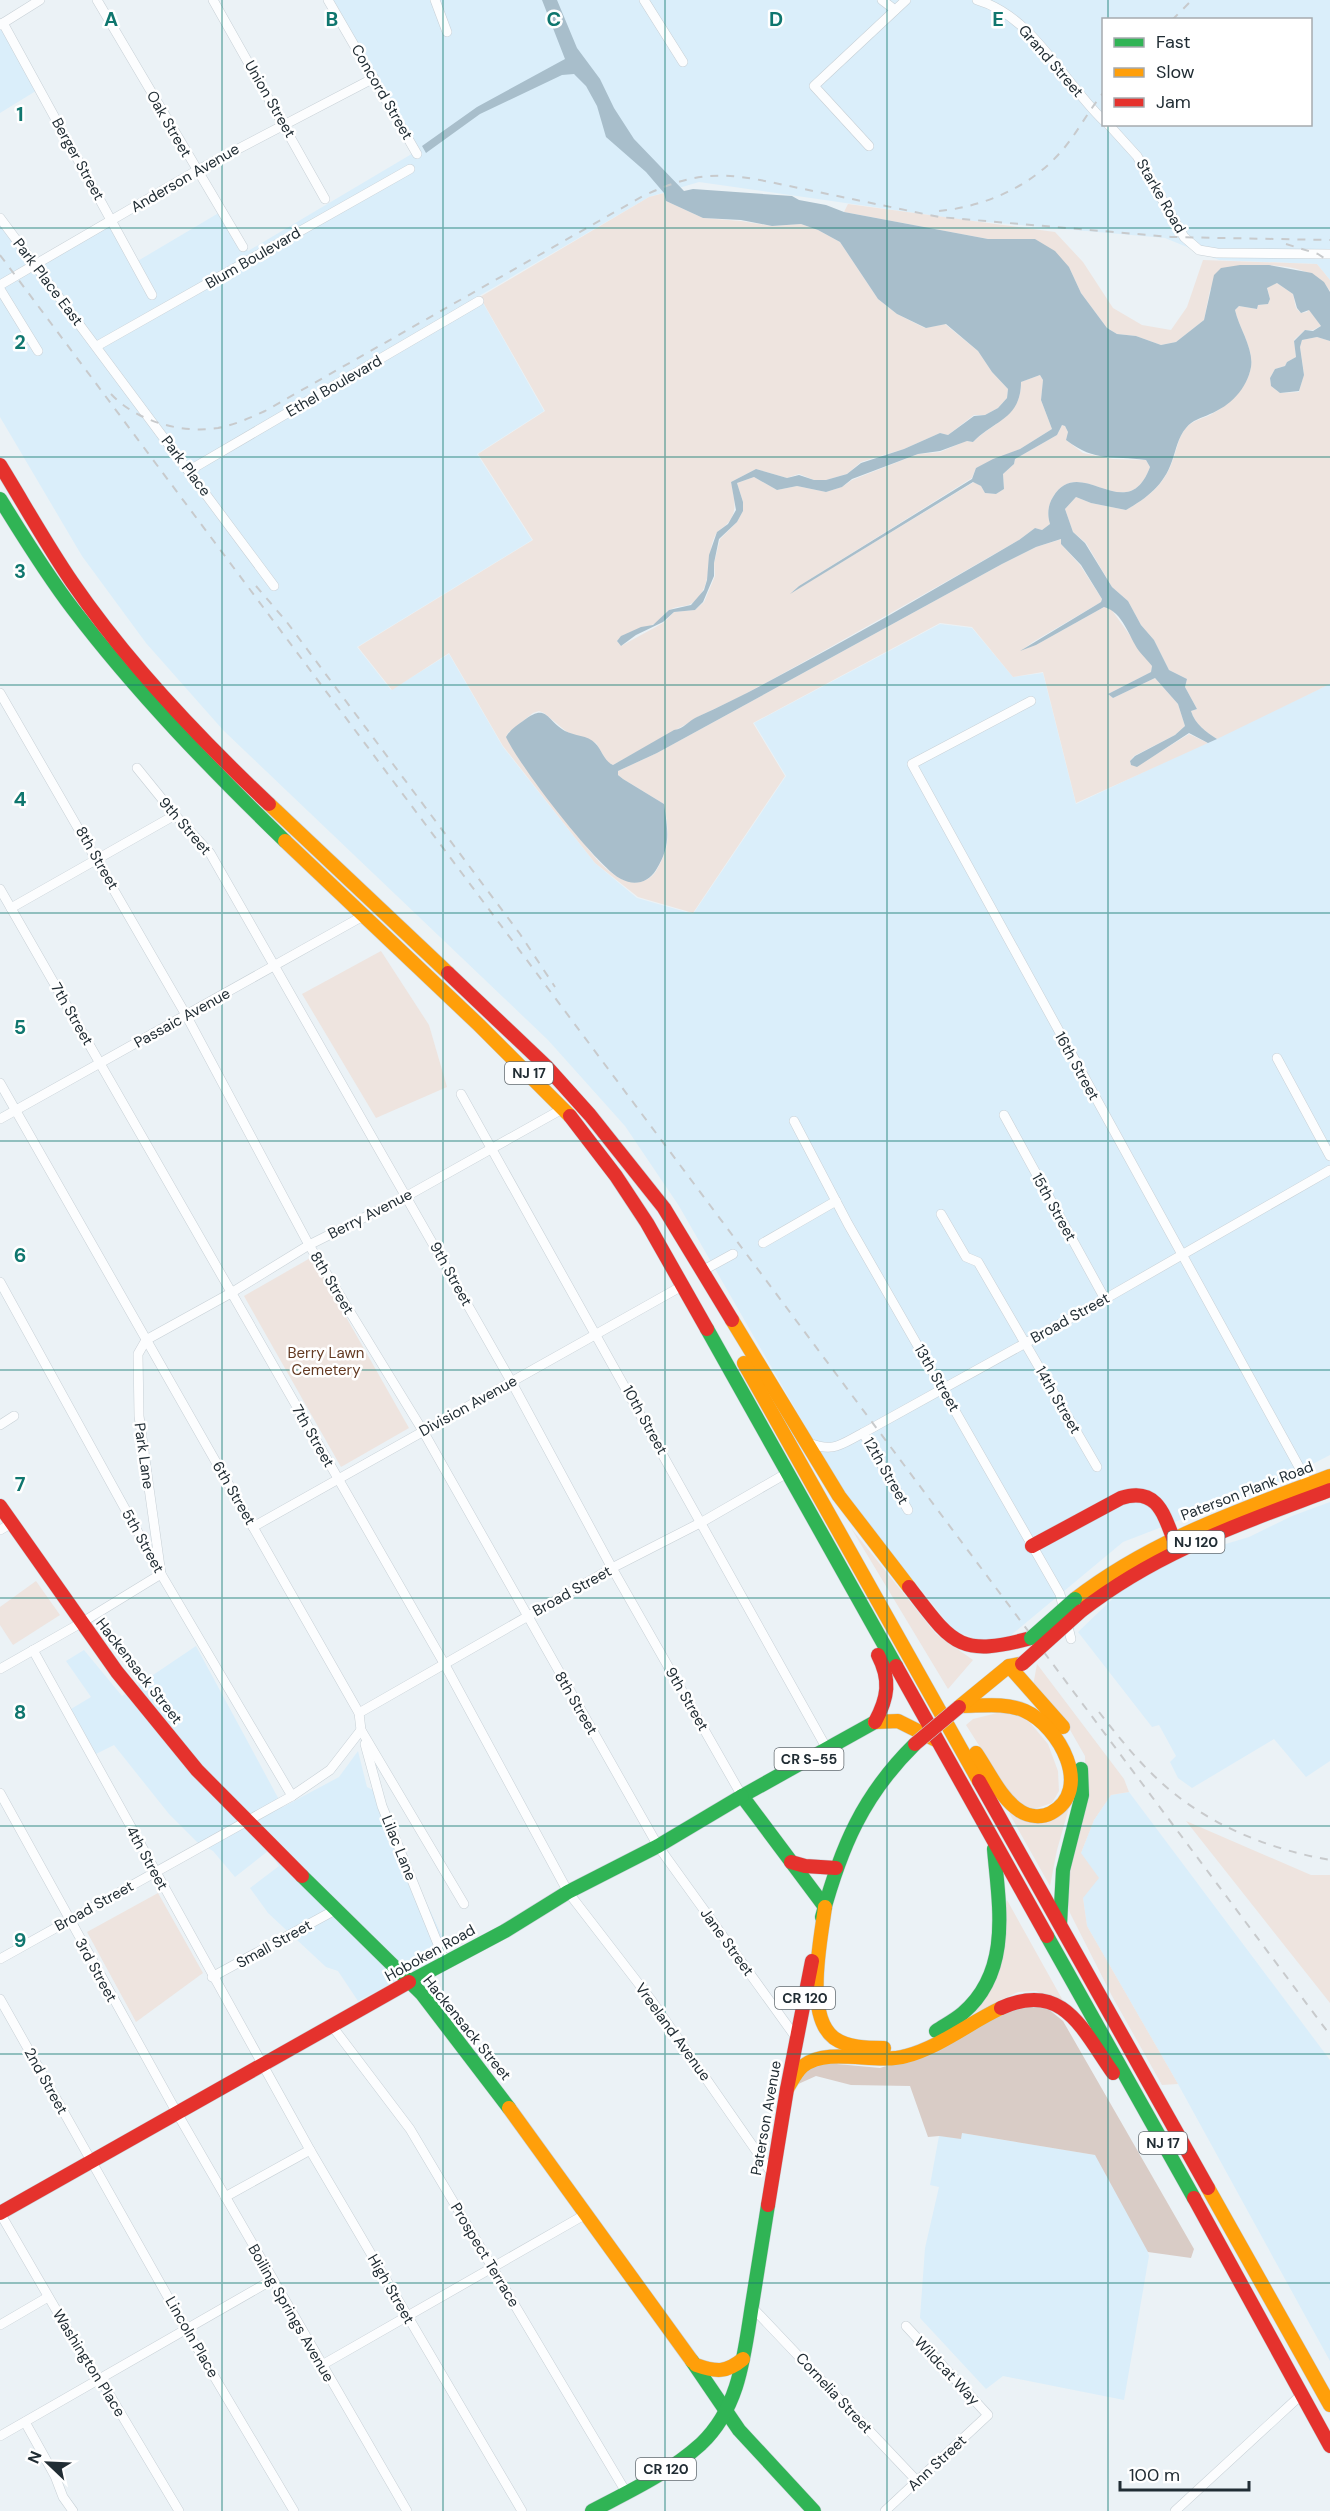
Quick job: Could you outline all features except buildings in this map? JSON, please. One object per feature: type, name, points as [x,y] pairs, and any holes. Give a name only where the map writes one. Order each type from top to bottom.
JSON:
[{"type":"main road","name":"NJ 17","points":[[0,465],[72,582],[108,630],[157,688],[235,772],[546,1066],[620,1152],[695,1276],[1330,2405]]},
{"type":"main road","name":"NJ 17","points":[[0,500],[58,591],[112,660],[192,751],[564,1108],[616,1176],[647,1223],[840,1565],[1275,2343],[1330,2446]]},
{"type":"main road","points":[[620,1152],[664,1208],[848,1509],[941,1629],[968,1646],[988,1649],[1011,1658],[1062,1725],[1073,1744],[1080,1765],[1082,1795],[1063,1870],[1060,1926]]},
{"type":"main road","name":"Paterson Plank Road","points":[[1011,1658],[1078,1605],[1118,1567],[1173,1538],[1330,1476]]},
{"type":"main road","name":"Paterson Plank Road","points":[[960,1706],[1031,1638],[1078,1605],[1158,1559],[1330,1490]]},
{"type":"main road","points":[[1032,1546],[1121,1498],[1135,1494],[1147,1496],[1156,1503],[1173,1538]]},
{"type":"main road","name":"Hackensack Street","points":[[0,1506],[6,1526],[156,1722],[211,1785],[422,1994],[696,2365],[739,2430],[813,2511]]},
{"type":"main road","points":[[840,1565],[854,1610],[886,1674],[888,1697],[876,1722],[898,1721],[936,1740]]},
{"type":"main road","points":[[918,1672],[1013,1805],[1023,1812],[1040,1816],[1052,1812],[1063,1804],[1070,1785],[1070,1769],[1057,1737],[1046,1724],[1031,1713],[1016,1708],[960,1706]]},
{"type":"main road","name":"Paterson Avenue","points":[[592,2511],[689,2456],[708,2439],[728,2412],[738,2385],[743,2360],[797,2039],[825,1907],[836,1868],[848,1835],[867,1800],[890,1768],[960,1706]]},
{"type":"main road","name":"Hoboken Road","points":[[2,2209],[91,2162],[409,1982],[446,1964],[568,1892],[658,1846],[742,1796],[876,1722]]},
{"type":"main road","points":[[742,1796],[825,1907],[816,1989],[817,2005],[831,2035],[848,2044],[867,2048],[892,2048],[919,2040],[948,2025],[966,2011],[991,1979],[1002,1934],[994,1842]]},
{"type":"main road","points":[[791,1862],[805,1866],[836,1868]]},
{"type":"main road","points":[[788,2089],[801,2067],[811,2060],[822,2057],[871,2060],[906,2057],[928,2049],[1012,2002],[1026,1998],[1040,1998],[1055,2003],[1067,2012],[1155,2130]]},
{"type":"main road","points":[[696,2365],[721,2372],[730,2371],[743,2360]]},
{"type":"street","points":[[2,24],[40,0]]},
{"type":"street","name":"Oak Street","points":[[97,0],[243,247]]},
{"type":"street","name":"Union Street","points":[[213,0],[325,199]]},
{"type":"street","name":"Concord Street","points":[[328,0],[417,154]]},
{"type":"street","points":[[435,0],[447,32]]},
{"type":"street","points":[[644,0],[683,62]]},
{"type":"street","points":[[882,0],[895,10]]},
{"type":"street","points":[[869,146],[814,86],[906,0]]},
{"type":"street","name":"Grand Street","points":[[977,0],[999,8],[1022,26],[1102,119]]},
{"type":"street","points":[[999,8],[1008,0]]},
{"type":"street","name":"Berger Street","points":[[2,24],[152,295]]},
{"type":"street","name":"Anderson Avenue","points":[[0,287],[196,171],[283,123],[374,78]]},
{"type":"street","name":"Starke Road","points":[[1110,126],[1137,156],[1184,237],[1199,250],[1217,253],[1330,254]]},
{"type":"street","name":"Blum Boulevard","points":[[97,346],[410,169]]},
{"type":"street","name":"Park Place East","points":[[0,218],[97,346]]},
{"type":"street","points":[[0,287],[38,351]]},
{"type":"street","name":"Ethel Boulevard","points":[[190,470],[479,301]]},
{"type":"street","name":"Park Place","points":[[97,346],[274,586]]},
{"type":"street","name":"8th Street","points":[[0,693],[98,858],[186,1015],[309,1245],[423,1431],[658,1846]]},
{"type":"street","name":"16th Street","points":[[1030,701],[912,764],[1309,1485]]},
{"type":"street","name":"9th Street","points":[[137,768],[210,853],[407,1196],[612,1568],[742,1796]]},
{"type":"street","points":[[11,908],[175,815]]},
{"type":"street","name":"7th Street","points":[[0,889],[445,1665],[568,1892]]},
{"type":"street","name":"Passaic Avenue","points":[[0,1119],[363,915]]},
{"type":"street","points":[[1277,1058],[1330,1156]]},
{"type":"street","name":"6th Street","points":[[0,1083],[359,1713],[361,1730],[464,1904]]},
{"type":"street","name":"10th Street","points":[[461,1094],[827,1749]]},
{"type":"street","name":"Berry Avenue","points":[[146,1340],[231,1293],[309,1245],[407,1196],[564,1108]]},
{"type":"street","name":"15th Street","points":[[1004,1115],[1105,1299]]},
{"type":"street","name":"13th Street","points":[[794,1121],[836,1201],[1060,1594],[1071,1639]]},
{"type":"street","name":"Broad Street","points":[[806,1442],[823,1449],[833,1448],[1105,1299],[1330,1170]]},
{"type":"street","points":[[763,1243],[836,1201]]},
{"type":"street","name":"14th Street","points":[[941,1214],[966,1257],[978,1262],[1097,1467]]},
{"type":"street","points":[[702,1271],[733,1254]]},
{"type":"street","name":"5th Street","points":[[0,1282],[161,1574],[292,1796]]},
{"type":"street","name":"Division Avenue","points":[[253,1527],[682,1286]]},
{"type":"street","name":"Park Lane","points":[[146,1340],[138,1354],[139,1416],[161,1574]]},
{"type":"street","points":[[0,1425],[14,1416]]},
{"type":"street","name":"12th Street","points":[[863,1432],[908,1510]]},
{"type":"street","name":"Broad Street","points":[[359,1713],[526,1616],[612,1568],[702,1522],[787,1473]]},
{"type":"street","points":[[0,1669],[161,1574]]},
{"type":"street","name":"4th Street","points":[[33,1650],[212,1977],[263,2064]]},
{"type":"street","name":"Broad Street","points":[[0,1959],[292,1796],[330,1770],[361,1730]]},
{"type":"street","name":"Lilac Lane","points":[[361,1730],[382,1806],[446,1964]]},
{"type":"street","name":"3rd Street","points":[[0,1794],[177,2114]]},
{"type":"street","name":"Jane Street","points":[[658,1846],[797,2039]]},
{"type":"street","name":"Vreeland Avenue","points":[[568,1892],[652,2001],[773,2175]]},
{"type":"street","name":"Small Street","points":[[212,1977],[335,1910]]},
{"type":"street","name":"2nd Street","points":[[0,1999],[91,2162]]},
{"type":"street","name":"Prospect Terrace","points":[[332,2026],[410,2129],[626,2492]]},
{"type":"street","name":"High Street","points":[[263,2064],[310,2150],[522,2511]]},
{"type":"street","name":"Boiling Springs Avenue","points":[[177,2114],[407,2511]]},
{"type":"street","points":[[225,2197],[310,2150]]},
{"type":"street","name":"Lincoln Place","points":[[91,2162],[186,2329],[294,2511]]},
{"type":"street","name":"Washington Place","points":[[2,2209],[48,2297],[179,2511]]},
{"type":"street","points":[[322,2365],[586,2214]]},
{"type":"street","points":[[0,2436],[272,2280]]},
{"type":"street","points":[[0,2325],[48,2297]]},
{"type":"street","name":"Cornelia Street","points":[[751,2306],[917,2481]]},
{"type":"street","name":"Wildcat Way","points":[[906,2326],[988,2415]]},
{"type":"street","points":[[1176,2511],[1301,2395]]},
{"type":"street","name":"Ann Street","points":[[885,2511],[988,2415]]},
{"type":"street","points":[[25,2422],[55,2476],[63,2497],[73,2511]]},
{"type":"shaded area","points":[[328,0],[1330,0],[1330,280],[1317,264],[1219,260],[1165,238],[964,220],[699,182],[649,197],[479,296],[544,411],[477,454],[532,540],[357,647],[391,690],[449,654],[503,747],[595,863],[637,898],[693,914],[786,776],[754,723],[940,624],[972,628],[1013,677],[1043,673],[1076,804],[1330,684],[1330,1455],[1276,1483],[1123,1542],[998,1646],[954,1631],[843,1492],[679,1206],[625,1126],[548,1040],[223,730],[146,643],[82,556],[0,417],[0,218],[34,264],[111,220],[136,262],[222,211],[248,251],[415,152]]},
{"type":"shaded area","points":[[542,0],[557,0],[577,48],[600,79],[614,108],[634,139],[684,191],[693,189],[792,196],[844,212],[988,239],[1035,239],[1055,251],[1069,267],[1081,293],[1107,328],[1117,334],[1136,336],[1161,345],[1176,342],[1204,320],[1214,275],[1221,268],[1240,265],[1269,265],[1312,273],[1324,282],[1330,292],[1330,341],[1317,337],[1302,340],[1300,347],[1304,375],[1299,391],[1280,393],[1271,386],[1270,378],[1275,369],[1285,366],[1287,362],[1296,357],[1294,341],[1305,330],[1313,331],[1321,326],[1309,310],[1301,313],[1293,294],[1277,283],[1267,288],[1270,299],[1268,304],[1258,305],[1257,309],[1239,306],[1235,310],[1251,360],[1249,375],[1242,389],[1217,411],[1188,425],[1179,439],[1169,470],[1154,490],[1126,510],[1091,503],[1076,497],[1065,509],[1073,532],[1085,543],[1112,587],[1128,601],[1141,625],[1154,640],[1169,670],[1187,679],[1185,687],[1197,709],[1191,711],[1195,720],[1217,739],[1208,743],[1189,733],[1137,767],[1131,765],[1130,761],[1135,756],[1175,735],[1185,726],[1178,704],[1155,678],[1113,698],[1108,694],[1151,672],[1152,666],[1139,651],[1121,619],[1111,610],[1104,607],[1036,645],[1020,651],[1101,602],[1102,599],[1081,565],[1061,544],[1061,539],[1036,547],[1002,564],[657,753],[618,771],[618,775],[623,779],[664,804],[667,838],[664,854],[653,874],[636,883],[621,879],[594,855],[526,769],[506,737],[531,716],[542,713],[565,731],[592,740],[607,761],[613,765],[681,728],[694,718],[750,691],[911,603],[1019,540],[1035,528],[1042,530],[1050,524],[1048,510],[1051,500],[1064,485],[1076,482],[1116,492],[1129,492],[1140,484],[1150,467],[1146,460],[1104,457],[1087,452],[1066,440],[1068,432],[1062,425],[1057,435],[1015,459],[1014,464],[1003,474],[1004,489],[996,494],[985,493],[981,486],[973,482],[790,594],[799,586],[972,479],[976,468],[1020,449],[1052,429],[1041,400],[1043,380],[1040,375],[1021,382],[1020,394],[1011,411],[973,442],[967,441],[940,451],[918,454],[852,479],[842,487],[826,492],[797,486],[777,490],[754,477],[737,483],[743,502],[743,511],[737,522],[719,539],[714,576],[703,602],[695,610],[674,612],[663,622],[636,635],[621,646],[617,641],[621,636],[641,627],[653,625],[669,610],[691,605],[704,590],[709,555],[717,532],[728,524],[736,510],[731,482],[756,469],[787,478],[799,475],[814,480],[826,480],[847,474],[861,463],[904,449],[940,433],[948,435],[974,416],[985,415],[998,408],[1007,398],[1008,389],[992,372],[978,351],[946,324],[926,328],[897,314],[878,299],[840,242],[801,224],[772,226],[741,220],[703,218],[666,201],[664,193],[646,172],[606,137],[597,106],[586,86],[574,74],[562,75],[480,114],[426,153],[422,146],[477,107],[565,59]]},
{"type":"shaded area","points":[[4,26],[39,89],[0,113],[0,28]]},
{"type":"shaded area","points":[[1330,1502],[1330,1761],[1306,1777],[1274,1739],[1192,1788],[1178,1778],[1170,1762],[1176,1756],[1159,1725],[1152,1727],[1078,1632],[1126,1586],[1179,1558],[1249,1537],[1292,1516]]},
{"type":"shaded area","points":[[196,1646],[283,1807],[339,1777],[358,1751],[367,1787],[375,1791],[447,1947],[426,1965],[358,2001],[338,1971],[326,1967],[268,1913],[250,1888],[279,1866],[268,1851],[235,1877],[213,1851],[197,1842],[169,1814],[114,1745],[96,1754],[71,1709],[91,1697],[66,1661],[84,1650],[122,1696]]},
{"type":"shaded area","points":[[1129,1792],[1330,2060],[1330,2361],[1178,2084],[1087,1926],[1081,1853],[1094,1820],[1111,1795]]},
{"type":"shaded area","points":[[1018,2005],[1047,2008],[1063,2021],[1194,2249],[1191,2258],[1148,2252],[1095,2155],[962,2133],[961,2139],[928,2137],[910,2086],[851,2085],[816,2076],[796,2085],[806,2068],[826,2063],[880,2068],[919,2056]]},
{"type":"shaded area","points":[[962,2133],[1095,2155],[1100,2159],[1145,2243],[1149,2256],[1124,2400],[1003,2376],[986,2389],[920,2318],[925,2248],[939,2187],[930,2185],[939,2136],[960,2138]]},
{"type":"green space","points":[[664,193],[666,201],[703,218],[772,226],[801,224],[840,242],[878,299],[897,314],[925,328],[945,324],[978,351],[992,372],[1008,389],[1007,398],[998,408],[985,415],[974,415],[948,435],[940,433],[904,449],[861,462],[847,474],[826,480],[814,480],[799,474],[787,478],[756,469],[731,482],[734,499],[733,515],[713,541],[707,579],[698,598],[690,604],[673,608],[654,624],[621,637],[617,641],[621,646],[663,623],[674,612],[695,610],[704,602],[715,576],[714,563],[720,539],[737,522],[743,511],[743,502],[737,483],[754,477],[777,490],[797,486],[826,492],[918,454],[940,452],[966,441],[973,442],[1012,411],[1020,394],[1021,382],[1040,375],[1043,380],[1041,400],[1052,429],[1020,449],[976,468],[972,478],[791,593],[974,482],[981,486],[985,493],[996,494],[1004,489],[1003,474],[1014,464],[1015,459],[1057,435],[1062,425],[1068,432],[1066,440],[1083,453],[1113,459],[1146,460],[1150,467],[1140,484],[1129,492],[1116,492],[1076,482],[1064,485],[1051,500],[1048,513],[1050,524],[1042,530],[1035,528],[1019,540],[849,637],[613,765],[608,763],[596,743],[567,732],[544,713],[539,711],[533,713],[506,737],[598,861],[620,878],[630,882],[645,881],[656,871],[666,846],[668,831],[664,804],[623,779],[617,774],[618,771],[657,753],[1002,564],[1036,547],[1062,539],[1061,544],[1080,565],[1102,599],[1101,602],[1022,650],[1036,645],[1104,607],[1111,609],[1152,666],[1151,672],[1108,694],[1113,698],[1155,678],[1178,704],[1185,726],[1175,735],[1134,756],[1130,761],[1131,765],[1137,766],[1189,734],[1208,743],[1076,803],[1043,672],[1013,677],[972,627],[940,623],[753,723],[785,776],[693,913],[638,897],[595,863],[503,746],[449,653],[392,690],[358,647],[533,540],[478,454],[545,411],[480,297],[649,197]]},
{"type":"green space","points":[[848,204],[1055,232],[1083,262],[1113,308],[1142,325],[1171,330],[1187,307],[1203,260],[1317,264],[1330,280],[1330,291],[1313,275],[1302,270],[1277,266],[1240,265],[1210,290],[1204,320],[1176,342],[1161,345],[1136,336],[1117,334],[1107,328],[1081,293],[1069,267],[1035,239],[988,239],[844,212]]},
{"type":"green space","points":[[1277,283],[1293,294],[1296,308],[1301,313],[1309,309],[1321,326],[1313,330],[1305,330],[1294,340],[1296,357],[1287,362],[1285,366],[1275,369],[1270,378],[1271,386],[1280,393],[1299,392],[1304,374],[1300,347],[1302,340],[1317,337],[1330,341],[1330,684],[1217,739],[1201,727],[1193,716],[1191,711],[1197,709],[1185,687],[1187,679],[1169,670],[1154,640],[1141,625],[1128,601],[1112,587],[1086,543],[1073,532],[1065,509],[1076,497],[1091,503],[1126,510],[1154,490],[1169,470],[1179,440],[1186,428],[1224,406],[1236,396],[1246,382],[1251,367],[1250,353],[1235,310],[1239,306],[1257,309],[1258,305],[1268,304],[1270,299],[1267,287]]},
{"type":"green space","points":[[381,951],[429,1025],[447,1087],[376,1118],[302,994]]},
{"type":"green space","name":"Berry Lawn Cemetery","points":[[312,1257],[409,1428],[341,1467],[244,1296]]},
{"type":"green space","points":[[851,1528],[936,1634],[973,1660],[948,1689]]},
{"type":"green space","points":[[36,1581],[60,1615],[13,1645],[0,1625],[0,1607]]},
{"type":"green space","points":[[1037,1664],[1124,1779],[1129,1792],[1111,1795],[1094,1820],[1081,1853],[1099,1878],[1083,1898],[1087,1926],[1178,2084],[1162,2085],[1112,1996],[1070,1913],[1065,1889],[1086,1794],[1085,1756],[1065,1721],[1033,1686]]},
{"type":"green space","points":[[1001,1712],[1027,1719],[1048,1744],[1058,1771],[1059,1791],[1052,1803],[1034,1809],[1015,1802],[966,1725],[973,1719]]},
{"type":"green space","points":[[1070,1804],[1057,1850],[1050,1886],[1009,1813]]},
{"type":"green space","points":[[1186,1821],[1311,1875],[1330,1875],[1330,2003]]},
{"type":"green space","points":[[158,1893],[203,1973],[136,2022],[87,1932]]},
{"type":"green space","points":[[1007,1900],[1066,2006],[1036,1991],[1018,1992],[964,2018],[980,1999]]},
{"type":"railway","points":[[1174,18],[1192,0]]},
{"type":"railway","points":[[939,211],[988,200],[1033,177],[1064,148],[1102,95]]},
{"type":"railway","points":[[111,394],[133,412],[174,427],[218,428],[242,421],[265,411],[643,196],[673,184],[700,177],[743,177],[939,217],[1171,237],[1330,240]]},
{"type":"railway","points":[[1286,244],[1318,254],[1330,262]]},
{"type":"railway","points":[[0,255],[1330,2035]]},
{"type":"railway","points":[[256,586],[286,621],[520,934],[555,987]]},
{"type":"railway","points":[[1099,1712],[1151,1773],[1188,1804],[1246,1836],[1287,1850],[1330,1860]]},
{"type":"traffic: fast","points":[[0,499],[63,596],[97,640],[202,758],[285,841]]},
{"type":"traffic: fast","points":[[707,1329],[896,1666]]},
{"type":"traffic: fast","points":[[1031,1638],[1075,1599]]},
{"type":"traffic: fast","points":[[825,1907],[742,1796],[875,1722]]},
{"type":"traffic: fast","points":[[822,1917],[837,1868],[856,1823],[881,1783],[915,1744]]},
{"type":"traffic: fast","points":[[1060,1924],[1063,1870],[1082,1795],[1081,1769]]},
{"type":"traffic: fast","points":[[409,1982],[505,1931],[568,1892],[658,1846],[742,1796]]},
{"type":"traffic: fast","points":[[936,2031],[960,2016],[979,1996],[996,1958],[999,1915],[994,1849]]},
{"type":"traffic: fast","points":[[302,1876],[422,1994],[509,2108]]},
{"type":"traffic: fast","points":[[1047,1936],[1194,2198]]},
{"type":"traffic: fast","points":[[592,2511],[676,2464],[701,2444],[724,2414],[743,2361],[768,2205]]},
{"type":"traffic: fast","points":[[692,2361],[739,2430],[814,2511]]},
{"type":"traffic: slow","points":[[269,804],[448,973]]},
{"type":"traffic: slow","points":[[285,841],[479,1025],[570,1116]]},
{"type":"traffic: slow","points":[[732,1320],[839,1496],[909,1587]]},
{"type":"traffic: slow","points":[[744,1363],[979,1781]]},
{"type":"traffic: slow","points":[[1075,1599],[1135,1559],[1166,1543],[1230,1514],[1330,1476]]},
{"type":"traffic: slow","points":[[959,1707],[1009,1666],[1019,1664]]},
{"type":"traffic: slow","points":[[1009,1666],[1063,1727]]},
{"type":"traffic: slow","points":[[961,1706],[1009,1706],[1025,1711],[1038,1719],[1060,1744],[1067,1759],[1071,1775],[1070,1789],[1064,1803],[1044,1816],[1031,1816],[1024,1813],[1007,1800],[976,1753]]},
{"type":"traffic: slow","points":[[875,1722],[898,1721],[936,1740]]},
{"type":"traffic: slow","points":[[825,1907],[817,1976],[819,2012],[825,2027],[834,2038],[845,2044],[884,2048]]},
{"type":"traffic: slow","points":[[787,2089],[801,2068],[814,2060],[839,2056],[881,2059],[906,2056],[943,2041],[1001,2008]]},
{"type":"traffic: slow","points":[[509,2108],[692,2361]]},
{"type":"traffic: slow","points":[[1208,2188],[1330,2405]]},
{"type":"traffic: slow","points":[[696,2365],[721,2370],[743,2359]]},
{"type":"traffic: jam","points":[[0,465],[62,568],[116,641],[191,726],[269,804]]},
{"type":"traffic: jam","points":[[448,973],[546,1066],[590,1115],[664,1208],[732,1320]]},
{"type":"traffic: jam","points":[[570,1116],[616,1176],[647,1223],[707,1329]]},
{"type":"traffic: jam","points":[[1081,1611],[1110,1590],[1170,1555],[1232,1527],[1330,1490]]},
{"type":"traffic: jam","points":[[1032,1546],[1121,1498],[1133,1495],[1150,1499],[1156,1504],[1173,1538]]},
{"type":"traffic: jam","points":[[0,1506],[117,1672],[197,1770],[302,1876]]},
{"type":"traffic: jam","points":[[909,1587],[947,1633],[959,1641],[987,1646],[1031,1638]]},
{"type":"traffic: jam","points":[[1022,1664],[1081,1611]]},
{"type":"traffic: jam","points":[[875,1722],[883,1705],[886,1689],[885,1673],[878,1655]]},
{"type":"traffic: jam","points":[[896,1666],[1047,1936]]},
{"type":"traffic: jam","points":[[915,1744],[959,1707]]},
{"type":"traffic: jam","points":[[979,1781],[1208,2188]]},
{"type":"traffic: jam","points":[[791,1862],[805,1866],[836,1868]]},
{"type":"traffic: jam","points":[[768,2205],[787,2089],[812,1961]]},
{"type":"traffic: jam","points":[[0,2213],[409,1982]]},
{"type":"traffic: jam","points":[[1001,2008],[1022,2001],[1040,2000],[1056,2005],[1080,2026],[1113,2073]]},
{"type":"traffic: jam","points":[[1194,2198],[1330,2446]]}]
